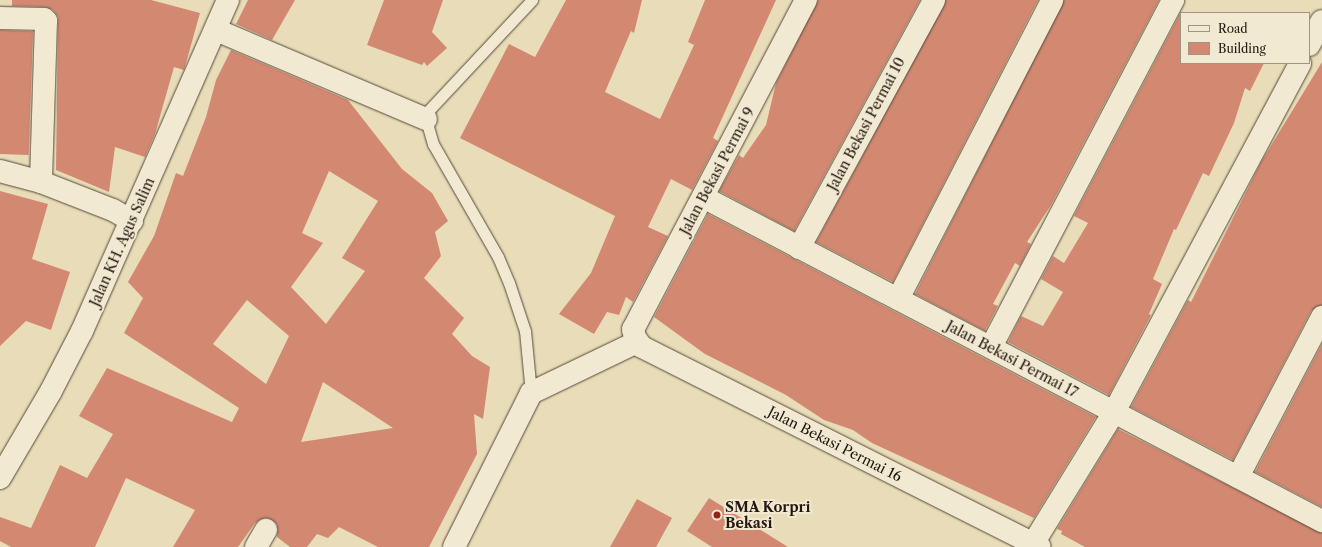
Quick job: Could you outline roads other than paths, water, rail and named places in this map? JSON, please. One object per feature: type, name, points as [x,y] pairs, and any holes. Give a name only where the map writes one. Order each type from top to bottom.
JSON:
[{"type":"street","name":"Jalan KH. Agus Salim","points":[[0,478],[51,391],[132,221],[228,0]]},
{"type":"street","name":"Jalan Bekasi Permai 9","points":[[637,342],[633,329],[806,0]]},
{"type":"street","name":"Jalan Bekasi Permai 10","points":[[799,248],[934,0]]},
{"type":"street","points":[[898,299],[1052,0]]},
{"type":"street","points":[[991,348],[1174,0]]},
{"type":"street","points":[[0,18],[44,19],[46,21],[41,182]]},
{"type":"street","points":[[1310,43],[1322,21]]},
{"type":"street","points":[[216,30],[426,119]]},
{"type":"street","points":[[1034,546],[1114,412],[1299,64]]},
{"type":"street","points":[[0,171],[41,182],[113,210],[132,221]]},
{"type":"street","name":"Jalan Bekasi Permai 17","points":[[703,197],[1322,521]]},
{"type":"street","points":[[1238,477],[1322,317]]},
{"type":"street","points":[[454,547],[531,393],[637,342]]},
{"type":"street","name":"Jalan Bekasi Permai 16","points":[[637,342],[1034,546]]},
{"type":"lane","points":[[531,393],[525,331],[509,283],[498,257],[433,144],[426,119],[429,110],[532,0]]},
{"type":"place","name":"SMA Korpri Bekasi","points":[[717,515]]}]
